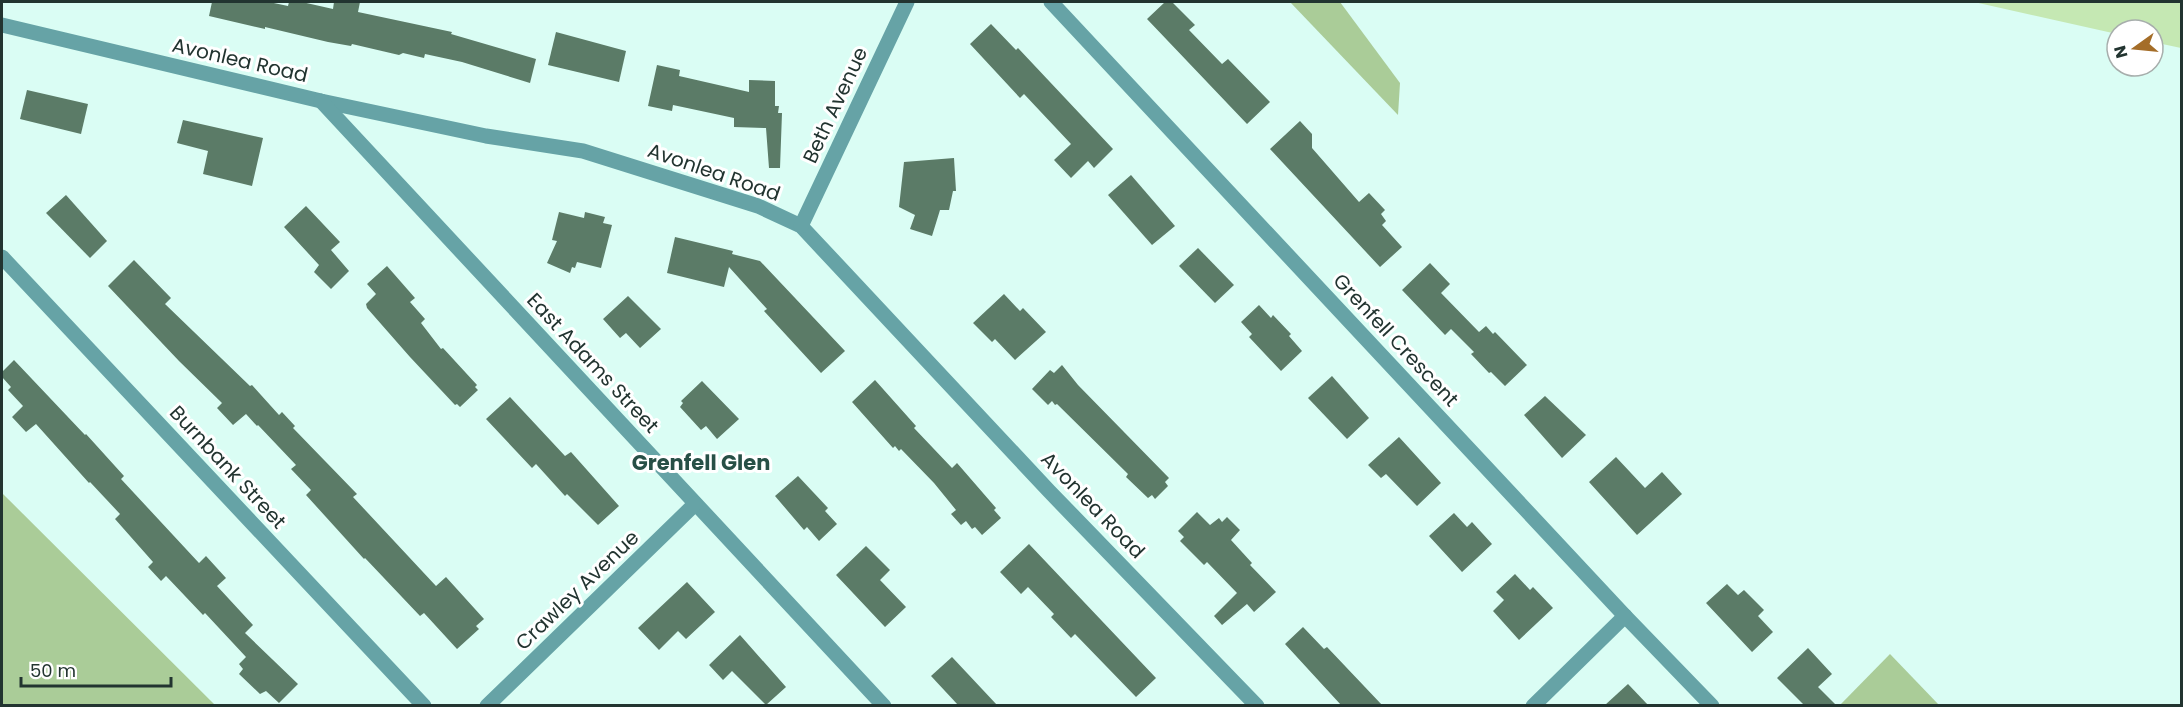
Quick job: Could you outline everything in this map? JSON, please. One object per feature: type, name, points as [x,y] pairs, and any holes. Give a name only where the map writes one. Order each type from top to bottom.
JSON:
[{"type":"street","name":"Beth Avenue","points":[[801,226],[907,2]]},
{"type":"street","name":"Grenfell Crescent","points":[[1051,2],[1625,616],[1712,705]]},
{"type":"street","name":"Avonlea Road","points":[[2,25],[321,101],[486,136],[583,152],[758,206],[801,226],[1049,491],[1257,705]]},
{"type":"street","name":"East Adams Street","points":[[321,101],[884,705]]},
{"type":"street","name":"Burnbank Street","points":[[2,257],[424,705]]},
{"type":"street","name":"Crawley Avenue","points":[[487,705],[696,504]]},
{"type":"street","points":[[1533,705],[1625,616]]},
{"type":"green space","points":[[1290,2],[1340,2],[1400,83],[1398,115]]},
{"type":"green space","points":[[1974,2],[2181,2],[2181,48],[2165,45],[2165,18],[2105,18],[2105,31]]},
{"type":"green space","points":[[2,493],[215,705],[2,705]]},
{"type":"green space","points":[[1890,654],[1939,705],[1840,705]]},
{"type":"building","points":[[212,2],[269,2],[288,6],[289,2],[302,2],[333,9],[334,2],[360,2],[358,12],[452,32],[451,34],[536,59],[530,83],[462,62],[425,54],[424,58],[403,53],[399,55],[209,16]]},
{"type":"building","points":[[1165,2],[1172,2],[1195,25],[1189,30],[1222,64],[1228,59],[1270,102],[1247,124],[1147,19]]},
{"type":"building","points":[[991,24],[1016,50],[1018,48],[1113,149],[1094,168],[1088,161],[1071,178],[1054,160],[1071,144],[1024,94],[1020,98],[970,44]]},
{"type":"building","points":[[556,32],[626,51],[619,82],[548,65]]},
{"type":"building","points":[[657,65],[680,70],[679,76],[749,92],[749,80],[775,81],[775,106],[779,106],[778,113],[782,113],[780,168],[769,168],[766,128],[734,127],[734,118],[673,105],[672,111],[648,106]]},
{"type":"building","points":[[27,90],[88,104],[81,134],[20,119]]},
{"type":"building","points":[[183,120],[263,138],[252,186],[203,174],[208,151],[177,143]]},
{"type":"building","points":[[1300,121],[1312,134],[1312,148],[1359,202],[1369,193],[1385,210],[1381,214],[1386,221],[1382,225],[1402,247],[1380,267],[1270,149]]},
{"type":"building","points":[[954,158],[956,191],[953,191],[949,210],[940,210],[932,236],[910,229],[915,215],[899,207],[904,162]]},
{"type":"building","points":[[1131,175],[1175,226],[1152,245],[1108,195]]},
{"type":"building","points":[[66,195],[107,241],[90,258],[46,213]]},
{"type":"building","points":[[306,206],[340,242],[331,250],[349,271],[331,289],[314,272],[319,265],[284,227]]},
{"type":"building","points":[[559,212],[584,218],[585,212],[605,217],[603,223],[612,225],[601,268],[577,262],[570,273],[547,263],[557,241],[552,240]]},
{"type":"building","points":[[675,237],[733,251],[732,254],[760,261],[845,351],[821,373],[764,311],[767,309],[729,267],[724,287],[667,273]]},
{"type":"building","points":[[1198,248],[1234,285],[1215,303],[1179,266]]},
{"type":"building","points":[[134,260],[171,298],[165,304],[250,386],[252,385],[279,415],[282,412],[295,426],[293,428],[357,494],[353,497],[436,586],[446,577],[484,619],[476,626],[479,629],[457,649],[424,613],[420,616],[364,559],[306,495],[311,490],[291,469],[296,465],[258,425],[246,414],[233,425],[217,408],[222,403],[108,286]]},
{"type":"building","points":[[1430,263],[1450,284],[1441,293],[1479,332],[1486,326],[1493,334],[1495,332],[1527,365],[1505,386],[1471,354],[1474,352],[1451,329],[1445,335],[1402,290]]},
{"type":"building","points":[[387,266],[415,298],[410,302],[425,319],[421,323],[441,349],[443,348],[477,385],[475,387],[478,390],[460,407],[455,405],[367,308],[366,304],[376,294],[367,284]]},
{"type":"building","points":[[1004,294],[1020,311],[1023,308],[1046,332],[1015,360],[995,339],[992,342],[973,323]]},
{"type":"building","points":[[628,296],[661,329],[640,348],[626,333],[620,338],[603,319]]},
{"type":"building","points":[[1259,305],[1271,318],[1273,315],[1291,334],[1289,336],[1302,351],[1281,371],[1249,337],[1252,334],[1241,322]]},
{"type":"building","points":[[14,360],[86,434],[124,476],[121,479],[199,563],[206,556],[226,578],[217,586],[253,625],[245,633],[298,684],[279,703],[266,691],[260,694],[239,674],[243,669],[239,664],[246,657],[166,576],[161,581],[148,567],[153,562],[115,519],[120,514],[36,424],[26,432],[12,417],[23,406],[8,390],[11,387],[2,377],[2,372]]},
{"type":"building","points":[[1062,365],[1078,385],[1169,478],[1165,482],[1168,486],[1155,499],[1152,495],[1148,498],[1126,477],[1128,474],[1057,404],[1055,405],[1052,401],[1048,405],[1032,389],[1050,370],[1054,373]]},
{"type":"building","points":[[1332,376],[1369,418],[1347,439],[1308,398]]},
{"type":"building","points":[[875,380],[916,426],[914,428],[952,468],[957,463],[996,508],[994,510],[1001,518],[982,535],[975,527],[972,529],[966,521],[961,525],[951,514],[956,510],[934,483],[901,449],[899,451],[895,446],[893,448],[852,402]]},
{"type":"building","points":[[702,381],[739,419],[717,439],[706,426],[701,430],[680,407],[683,403],[681,401]]},
{"type":"building","points":[[1545,396],[1586,435],[1562,458],[1524,415]]},
{"type":"building","points":[[510,397],[565,456],[571,452],[619,506],[598,525],[567,494],[565,496],[536,464],[532,468],[486,419]]},
{"type":"building","points":[[1399,437],[1441,483],[1417,506],[1386,474],[1381,478],[1368,465]]},
{"type":"building","points":[[1616,457],[1645,488],[1662,472],[1682,494],[1637,535],[1589,482]]},
{"type":"building","points":[[798,476],[828,508],[825,511],[837,524],[819,541],[807,527],[804,530],[775,496]]},
{"type":"building","points":[[1197,512],[1210,525],[1219,518],[1222,522],[1227,517],[1240,530],[1231,540],[1252,563],[1250,565],[1276,592],[1254,612],[1247,604],[1222,625],[1214,616],[1237,593],[1207,562],[1204,565],[1180,541],[1184,537],[1178,531]]},
{"type":"building","points":[[1454,513],[1467,527],[1472,522],[1492,544],[1462,572],[1429,536]]},
{"type":"building","points":[[1029,544],[1156,678],[1136,697],[1075,634],[1071,638],[1051,617],[1054,614],[1028,587],[1021,594],[1000,572]]},
{"type":"building","points":[[866,546],[890,570],[880,580],[906,607],[885,627],[836,575]]},
{"type":"building","points":[[1515,574],[1530,590],[1533,587],[1553,608],[1519,640],[1493,611],[1504,600],[1496,592]]},
{"type":"building","points":[[687,582],[715,612],[686,639],[678,631],[659,650],[638,628]]},
{"type":"building","points":[[1727,584],[1738,595],[1744,590],[1764,610],[1758,616],[1773,632],[1752,652],[1706,603]]},
{"type":"building","points":[[1303,627],[1324,649],[1327,647],[1382,705],[1341,705],[1285,644]]},
{"type":"building","points":[[740,635],[786,687],[766,705],[732,671],[723,680],[709,665]]},
{"type":"building","points":[[1808,648],[1832,674],[1818,687],[1836,705],[1804,705],[1777,678]]},
{"type":"building","points":[[952,657],[997,705],[958,705],[931,676]]},
{"type":"building","points":[[1628,684],[1648,705],[1605,705]]},
{"type":"district","name":"Grenfell Glen","points":[[701,462]]}]
